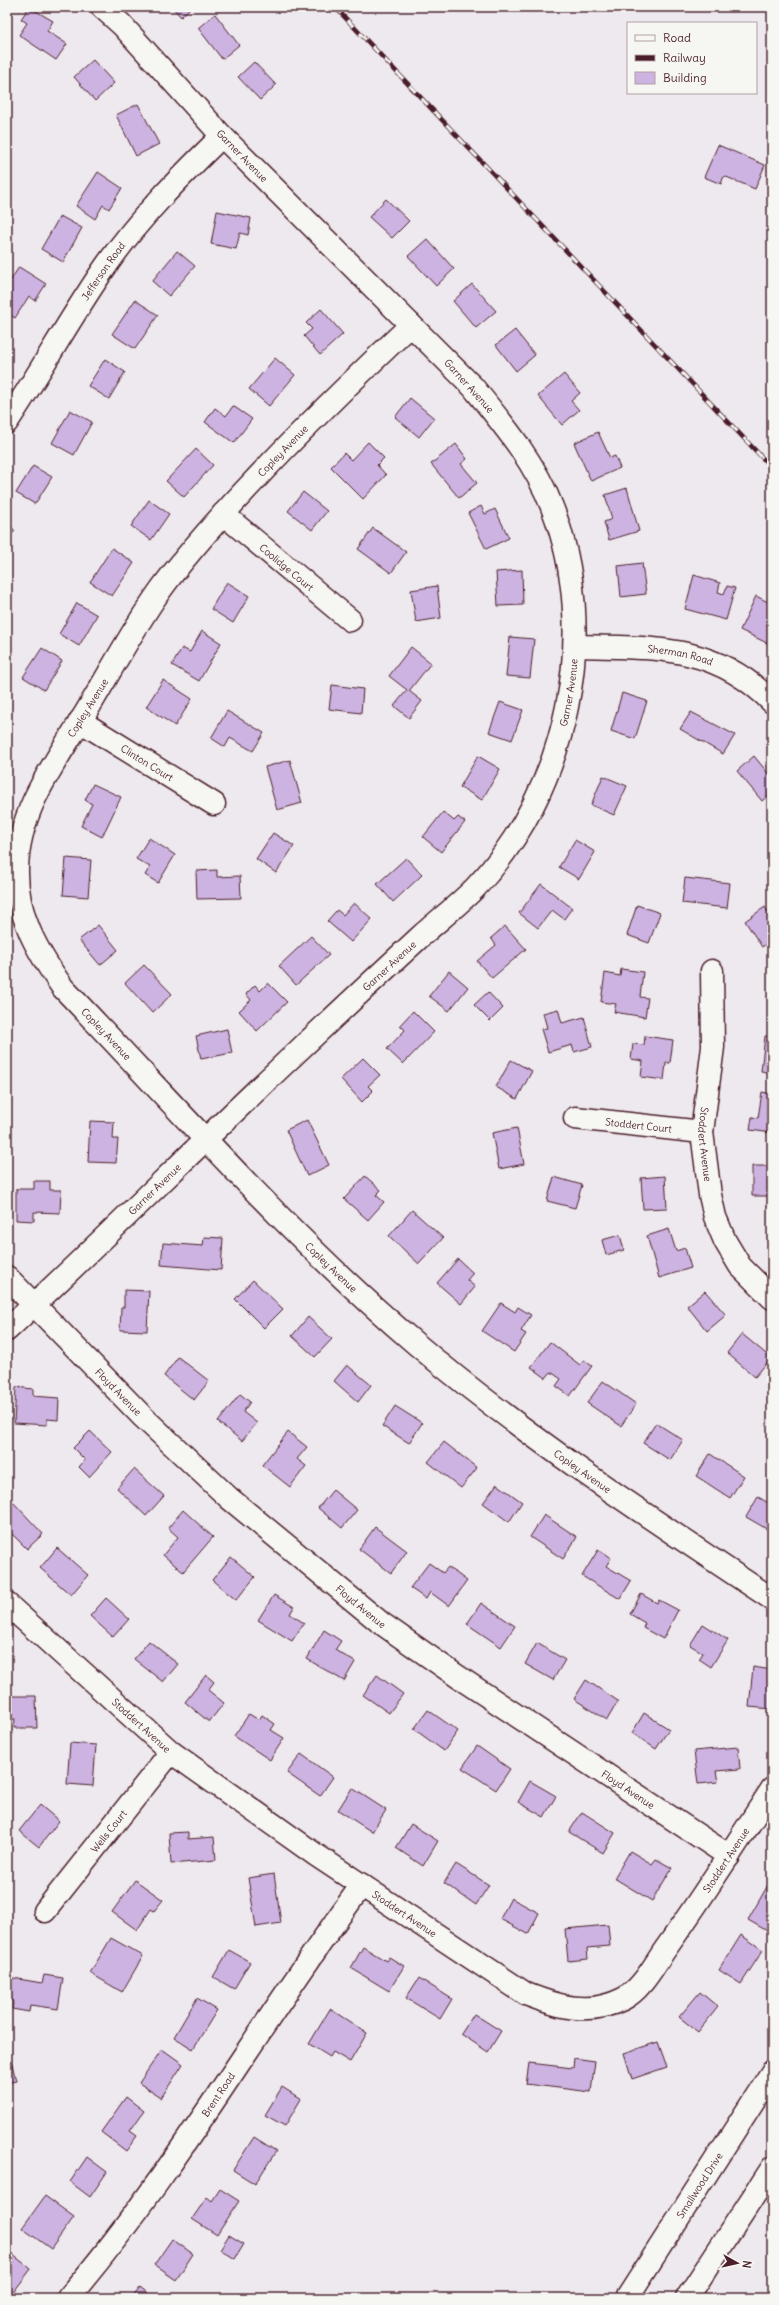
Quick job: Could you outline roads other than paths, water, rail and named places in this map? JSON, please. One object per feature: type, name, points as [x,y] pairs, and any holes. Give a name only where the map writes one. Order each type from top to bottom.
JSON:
[{"type":"street","name":"Garner Avenue","points":[[7,1330],[350,1002],[475,888],[500,856],[538,793],[554,752],[566,712],[573,674],[576,646],[575,605],[563,543],[553,507],[538,476],[505,426],[473,387],[222,136],[128,31],[102,7]]},
{"type":"street","name":"Jefferson Road","points":[[7,422],[108,262],[190,166],[222,136]]},
{"type":"street","name":"Copley Avenue","points":[[411,325],[279,454],[223,514],[159,592],[54,761],[31,804],[12,868],[25,923],[49,968],[63,988],[205,1139],[326,1263],[415,1343],[559,1454],[772,1599]]},
{"type":"street","name":"Coolidge Court","points":[[223,514],[350,620]]},
{"type":"street","name":"Sherman Road","points":[[576,646],[664,649],[688,654],[734,671],[755,685],[772,702]]},
{"type":"street","name":"Clinton Court","points":[[80,720],[214,804]]},
{"type":"street","name":"Stoddert Avenue","points":[[712,971],[713,1047],[702,1132],[710,1195],[725,1242],[740,1266],[772,1298]]},
{"type":"street","name":"Stoddert Court","points":[[575,1118],[702,1132]]},
{"type":"street","name":"Floyd Avenue","points":[[7,1277],[143,1417],[229,1498],[381,1623],[457,1676],[729,1856]]},
{"type":"street","name":"Stoddert Avenue","points":[[7,1605],[171,1752],[316,1855],[526,1994],[555,2006],[594,2008],[610,2005],[625,1998],[639,1987],[729,1856],[772,1788]]},
{"type":"street","name":"Wells Court","points":[[44,1911],[171,1752]]},
{"type":"street","name":"Brent Road","points":[[68,2298],[125,2226],[158,2180],[312,1952],[362,1885]]},
{"type":"street","name":"Smallwood Drive","points":[[627,2298],[772,2072]]},
{"type":"street","points":[[687,2298],[772,2168]]},
{"type":"railway","points":[[335,7],[772,468]]}]
